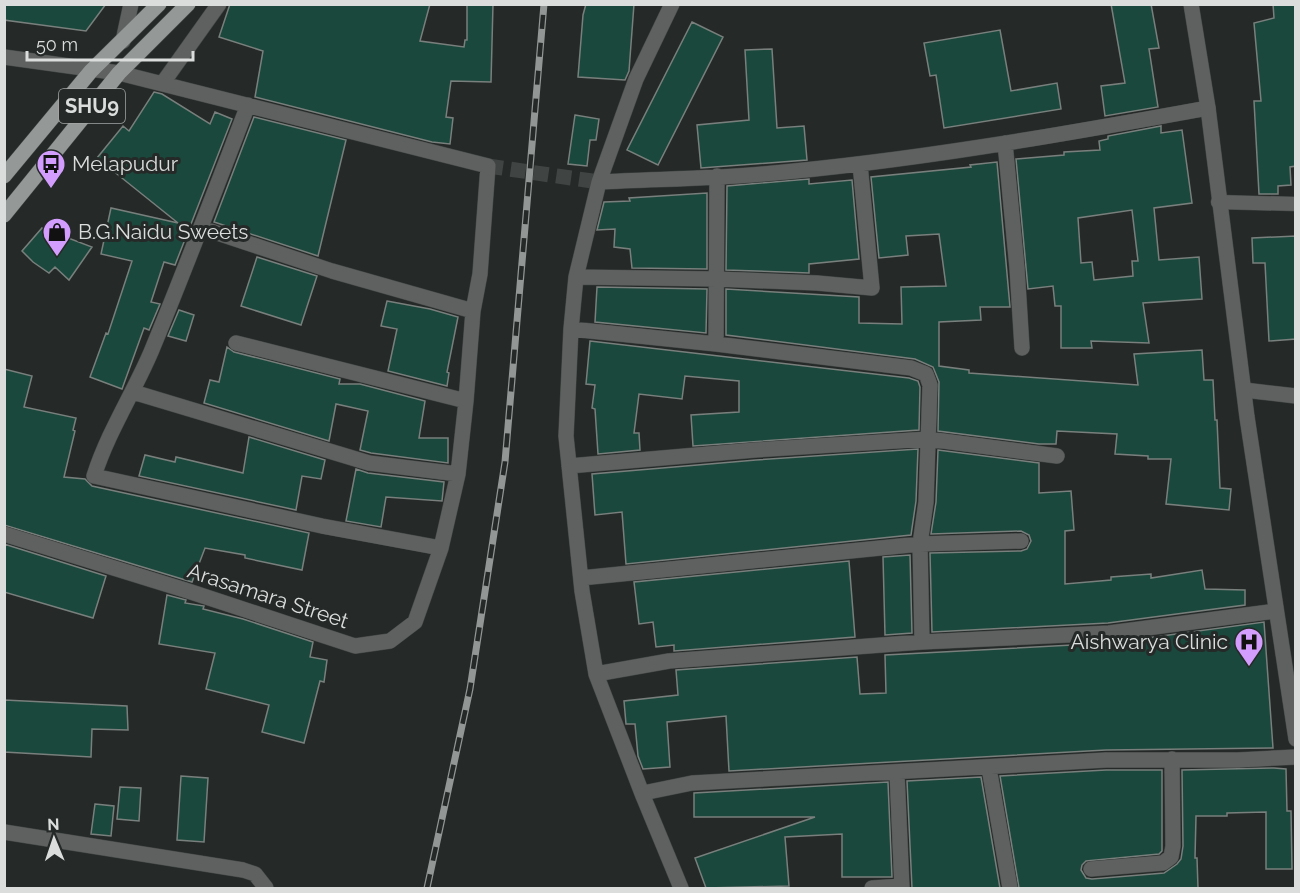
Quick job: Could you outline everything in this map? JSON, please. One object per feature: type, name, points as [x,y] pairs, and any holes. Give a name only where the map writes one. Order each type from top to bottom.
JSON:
[{"type":"main road","name":"SHU9","points":[[4,176],[91,71],[159,4]]},
{"type":"main road","name":"SHU9","points":[[4,215],[119,73],[188,4]]},
{"type":"street","points":[[123,41],[131,4]]},
{"type":"street","points":[[162,84],[219,4]]},
{"type":"street","points":[[1191,4],[1208,108],[1218,202],[1244,390],[1296,739]]},
{"type":"street","points":[[672,5],[636,79],[599,182],[576,278],[570,329],[566,436],[581,578],[596,674],[681,888]]},
{"type":"street","points":[[4,57],[91,71],[119,73],[248,105],[202,228],[133,392],[100,455],[94,476],[322,526],[441,548]]},
{"type":"street","name":"Arasamara Street","points":[[4,534],[355,646],[390,641],[415,622],[441,548],[458,474],[473,310],[480,274],[488,166],[248,105]]},
{"type":"street","points":[[599,182],[762,174],[860,164],[1005,143],[1208,108]]},
{"type":"street","points":[[1005,143],[1022,348]]},
{"type":"street","points":[[576,278],[717,279],[817,283],[872,288],[860,164]]},
{"type":"street","points":[[716,344],[717,176]]},
{"type":"street","points":[[202,228],[332,271],[473,310]]},
{"type":"street","points":[[570,329],[911,368],[926,374],[930,385],[926,502],[920,544],[922,642]]},
{"type":"street","points":[[237,343],[466,402]]},
{"type":"street","points":[[1244,390],[1296,396]]},
{"type":"street","points":[[133,392],[369,463],[458,474]]},
{"type":"street","points":[[569,466],[743,451],[928,439],[1057,456]]},
{"type":"street","points":[[581,578],[920,544],[1021,541]]},
{"type":"street","points":[[596,674],[669,661],[922,642],[1109,633],[1276,611]]},
{"type":"street","points":[[643,796],[648,792],[692,783],[1106,760],[1238,760],[1296,757]]},
{"type":"street","points":[[1091,870],[1163,863],[1171,858],[1173,846],[1172,759]]},
{"type":"street","points":[[989,768],[1010,888]]},
{"type":"street","points":[[872,888],[902,887],[897,773]]},
{"type":"street","points":[[4,832],[243,870],[255,874],[266,888]]},
{"type":"lane","points":[[1218,202],[1296,204]]},
{"type":"building","points":[[4,4],[106,4],[86,31],[4,20]]},
{"type":"building","points":[[230,4],[430,4],[420,41],[464,47],[465,40],[467,40],[467,4],[493,4],[491,82],[451,81],[446,117],[453,118],[450,144],[432,142],[255,97],[263,51],[219,37]]},
{"type":"building","points":[[586,4],[634,4],[629,71],[625,80],[578,77]]},
{"type":"building","points":[[1111,4],[1151,4],[1159,48],[1149,49],[1158,107],[1105,116],[1101,86],[1125,83]]},
{"type":"building","points":[[1273,4],[1296,4],[1296,166],[1290,167],[1291,185],[1278,186],[1278,194],[1259,194],[1254,101],[1261,101],[1254,23],[1274,18]]},
{"type":"building","points":[[692,22],[723,37],[658,165],[627,150]]},
{"type":"building","points":[[1000,30],[1011,91],[1057,83],[1061,109],[944,128],[936,75],[930,76],[924,43]]},
{"type":"building","points":[[772,49],[777,128],[804,126],[807,160],[701,168],[697,125],[749,120],[745,50]]},
{"type":"building","points":[[154,92],[162,94],[210,124],[215,112],[232,119],[175,265],[164,262],[151,302],[160,304],[149,330],[144,328],[122,389],[90,377],[106,333],[108,334],[132,261],[101,254],[111,208],[178,223],[97,158],[123,126],[129,131]]},
{"type":"building","points":[[575,115],[599,119],[596,140],[590,140],[587,166],[568,164]]},
{"type":"building","points":[[254,117],[346,140],[318,256],[214,222]]},
{"type":"building","points":[[1161,126],[1161,133],[1182,130],[1192,203],[1154,208],[1159,260],[1199,257],[1202,299],[1143,303],[1149,343],[1091,341],[1092,348],[1061,348],[1061,306],[1055,306],[1053,286],[1028,289],[1016,159],[1064,155],[1064,152],[1100,150],[1099,141],[1108,139],[1108,136]],"holes":[[[1132,210],[1138,261],[1132,261],[1133,276],[1094,280],[1092,262],[1081,263],[1078,218]]]},
{"type":"building","points":[[997,162],[1010,307],[980,307],[981,320],[939,322],[939,366],[969,370],[969,373],[1138,385],[1134,354],[1202,350],[1204,380],[1213,380],[1220,488],[1231,489],[1229,510],[1166,504],[1171,459],[1148,459],[1148,456],[1115,454],[1117,434],[1057,431],[1056,444],[1039,444],[938,431],[939,382],[933,367],[915,359],[726,335],[726,289],[859,297],[859,323],[902,324],[901,287],[946,286],[939,234],[906,236],[908,255],[879,258],[871,177],[971,167],[970,165]]},
{"type":"building","points":[[809,179],[809,184],[852,180],[859,259],[809,264],[809,273],[726,270],[727,186]]},
{"type":"building","points":[[707,193],[707,269],[632,268],[630,249],[614,247],[615,229],[597,230],[604,202],[630,201],[629,198]]},
{"type":"building","name":"B.G.Naidu Sweets","points":[[42,228],[92,247],[69,280],[55,267],[49,273],[22,251]]},
{"type":"building","points":[[1296,236],[1296,339],[1269,341],[1265,263],[1253,263],[1252,238]]},
{"type":"building","points":[[257,257],[317,276],[301,325],[241,306]]},
{"type":"building","points":[[597,287],[707,289],[706,333],[595,322]]},
{"type":"building","points":[[387,301],[458,317],[447,372],[449,373],[447,386],[388,371],[397,329],[381,326]]},
{"type":"building","points":[[179,310],[194,315],[186,341],[168,336]]},
{"type":"building","points":[[590,341],[909,378],[918,381],[920,387],[919,430],[693,446],[691,415],[739,412],[739,381],[685,376],[682,399],[639,394],[634,433],[639,433],[640,450],[598,454],[595,409],[592,408],[595,385],[586,384]]},
{"type":"building","points":[[227,347],[234,352],[340,379],[339,384],[360,384],[425,401],[419,438],[448,438],[448,463],[360,450],[368,411],[336,404],[329,441],[204,403],[210,380],[219,382]]},
{"type":"building","points":[[4,369],[32,376],[24,407],[76,418],[64,477],[85,479],[92,486],[309,533],[302,570],[245,558],[245,555],[205,548],[192,582],[4,525]]},
{"type":"building","points":[[249,437],[325,460],[321,479],[302,476],[296,510],[139,476],[145,455],[175,462],[176,457],[243,473]]},
{"type":"building","points":[[918,449],[916,501],[911,535],[626,564],[622,512],[595,515],[592,474]]},
{"type":"building","points":[[938,450],[1039,463],[1039,493],[1071,491],[1074,530],[1065,531],[1065,584],[1151,574],[1151,578],[1202,570],[1205,589],[1245,590],[1245,605],[1108,623],[932,632],[930,553],[1021,551],[1027,549],[1031,541],[1029,535],[1021,531],[931,534],[936,502]]},
{"type":"building","points":[[356,469],[368,473],[444,482],[442,501],[386,497],[381,527],[346,521]]},
{"type":"building","points":[[4,544],[106,576],[93,618],[4,592]]},
{"type":"building","points":[[910,555],[912,633],[885,635],[883,557]]},
{"type":"building","points":[[849,561],[855,637],[674,651],[674,645],[656,647],[653,622],[639,624],[634,582]]},
{"type":"building","points":[[167,595],[186,600],[185,603],[204,606],[203,609],[243,619],[313,642],[310,657],[327,660],[324,682],[320,681],[304,743],[262,732],[269,705],[206,689],[215,653],[159,644]]},
{"type":"building","points":[[1264,622],[1273,748],[1106,750],[729,771],[726,716],[667,722],[670,767],[643,769],[638,756],[635,724],[626,724],[624,701],[678,695],[676,670],[857,657],[860,694],[886,693],[885,655],[1110,643]]},
{"type":"building","points":[[4,700],[127,706],[128,730],[92,729],[91,757],[4,752]]},
{"type":"building","points":[[1286,769],[1287,811],[1291,811],[1292,869],[1266,869],[1266,812],[1227,813],[1227,816],[1196,816],[1195,858],[1197,858],[1198,888],[1019,888],[1000,776],[1106,770],[1162,770],[1162,851],[1159,854],[1086,861],[1081,870],[1086,878],[1092,879],[1164,873],[1177,864],[1181,859],[1183,846],[1182,770]]},
{"type":"building","points":[[181,776],[208,778],[204,842],[177,840]]},
{"type":"building","points":[[981,777],[1000,888],[912,888],[907,781]]},
{"type":"building","points":[[888,782],[892,877],[842,877],[842,834],[785,837],[789,886],[706,888],[695,858],[815,817],[694,817],[694,793]]},
{"type":"building","points":[[120,787],[141,788],[139,821],[117,819]]},
{"type":"building","points":[[95,804],[114,806],[111,836],[91,834]]},
{"type":"tunnel","points":[[488,166],[599,182]]},
{"type":"railway","points":[[427,888],[470,689],[505,462],[544,4]]},
{"type":"place","name":"Melapudur","points":[[51,190]]},
{"type":"place","name":"B.G.Naidu Sweets","points":[[57,258]]},
{"type":"place","name":"Aishwarya Clinic","points":[[1249,668]]}]
